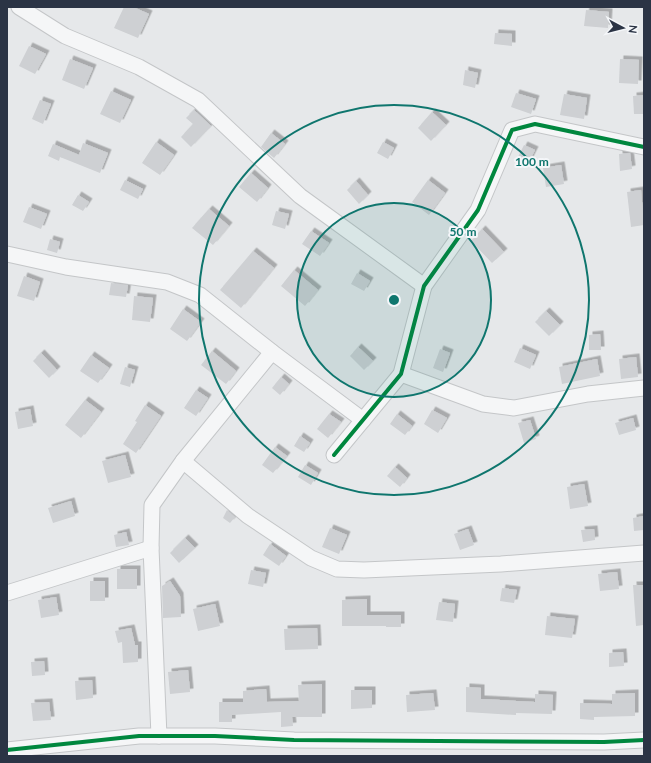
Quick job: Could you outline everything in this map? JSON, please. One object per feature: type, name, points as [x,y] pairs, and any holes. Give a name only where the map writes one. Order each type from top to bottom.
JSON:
[{"type":"street","points":[[19,7],[65,36],[139,67],[198,100],[300,196],[424,286]]},
{"type":"street","points":[[334,455],[401,374],[424,286],[478,210],[512,130],[535,124],[644,147]]},
{"type":"street","points":[[7,254],[66,267],[167,282],[200,296],[363,420]]},
{"type":"street","points":[[159,736],[151,548],[152,505],[183,461],[272,352]]},
{"type":"street","points":[[401,374],[483,404],[514,408],[588,394],[644,388]]},
{"type":"street","points":[[183,461],[248,516],[311,558],[337,569],[364,570],[501,564],[644,553]]},
{"type":"street","points":[[7,593],[151,548]]},
{"type":"street","points":[[7,750],[139,736],[215,736],[302,740],[604,742],[644,740]]},
{"type":"building","points":[[124,7],[133,7],[149,14],[138,38],[114,28]]},
{"type":"building","points":[[586,10],[609,12],[608,28],[584,26]]},
{"type":"building","points":[[495,33],[512,34],[512,46],[494,44]]},
{"type":"building","points":[[29,46],[46,54],[35,74],[19,66]]},
{"type":"building","points":[[70,59],[93,68],[84,89],[62,80]]},
{"type":"building","points":[[620,59],[639,60],[638,84],[619,83]]},
{"type":"building","points":[[465,70],[478,73],[475,88],[463,85]]},
{"type":"building","points":[[111,91],[131,100],[120,123],[100,114]]},
{"type":"building","points":[[516,93],[536,99],[531,114],[511,107]]},
{"type":"building","points":[[564,94],[587,98],[584,119],[560,115]]},
{"type":"building","points":[[644,95],[644,114],[634,114],[633,96]]},
{"type":"building","points":[[40,100],[51,104],[43,124],[32,119]]},
{"type":"building","points":[[194,110],[211,126],[191,147],[181,137],[193,124],[186,118]]},
{"type":"building","points":[[432,112],[446,125],[431,141],[418,128]]},
{"type":"building","points":[[271,133],[285,144],[274,158],[261,147]]},
{"type":"building","points":[[156,142],[174,155],[160,175],[142,163]]},
{"type":"building","points":[[383,142],[394,148],[388,159],[377,153]]},
{"type":"building","points":[[83,143],[108,153],[100,173],[60,157],[59,161],[48,156],[53,144],[79,155]]},
{"type":"building","points":[[524,145],[535,150],[528,164],[517,159]]},
{"type":"building","points":[[630,153],[632,169],[620,171],[619,154]]},
{"type":"building","points":[[561,165],[564,184],[546,187],[543,168]]},
{"type":"building","points":[[251,173],[268,188],[257,202],[239,187]]},
{"type":"building","points":[[125,180],[143,189],[138,199],[120,190]]},
{"type":"building","points":[[428,180],[445,193],[429,215],[412,202]]},
{"type":"building","points":[[356,181],[368,195],[359,204],[347,190]]},
{"type":"building","points":[[641,190],[644,225],[631,227],[627,192]]},
{"type":"building","points":[[78,195],[89,202],[83,211],[72,205]]},
{"type":"building","points":[[29,207],[47,214],[41,229],[23,222]]},
{"type":"building","points":[[209,209],[229,226],[213,245],[192,228]]},
{"type":"building","points":[[276,211],[289,214],[285,229],[272,225]]},
{"type":"building","points":[[482,229],[504,252],[492,263],[471,241]]},
{"type":"building","points":[[311,231],[329,243],[320,256],[302,244]]},
{"type":"building","points":[[50,239],[60,242],[57,253],[47,250]]},
{"type":"building","points":[[253,251],[274,268],[241,308],[220,290]]},
{"type":"building","points":[[294,270],[318,290],[305,306],[281,286]]},
{"type":"building","points":[[357,273],[370,281],[364,291],[351,284]]},
{"type":"building","points":[[24,276],[40,282],[34,301],[17,296]]},
{"type":"building","points":[[111,283],[128,285],[126,297],[109,295]]},
{"type":"building","points":[[134,296],[153,298],[150,322],[132,320]]},
{"type":"building","points":[[183,309],[201,322],[187,341],[170,329]]},
{"type":"building","points":[[546,311],[560,325],[549,336],[535,322]]},
{"type":"building","points":[[600,334],[601,350],[589,350],[589,335]]},
{"type":"building","points":[[358,347],[373,361],[364,370],[350,356]]},
{"type":"building","points":[[520,348],[536,355],[530,369],[514,362]]},
{"type":"building","points":[[440,349],[450,353],[443,372],[433,368]]},
{"type":"building","points":[[212,351],[236,371],[226,384],[201,365]]},
{"type":"building","points":[[41,353],[57,370],[49,378],[33,361]]},
{"type":"building","points":[[91,355],[109,368],[98,383],[80,371]]},
{"type":"building","points":[[636,357],[638,377],[621,379],[619,359]]},
{"type":"building","points":[[597,359],[600,376],[562,384],[559,367]]},
{"type":"building","points":[[125,367],[135,370],[130,387],[120,384]]},
{"type":"building","points":[[281,377],[289,384],[280,395],[272,388]]},
{"type":"building","points":[[196,390],[208,398],[196,416],[184,408]]},
{"type":"building","points":[[85,400],[101,412],[81,438],[65,425]]},
{"type":"building","points":[[145,405],[161,416],[136,453],[123,444],[137,422],[135,421]]},
{"type":"building","points":[[30,409],[33,426],[18,429],[15,412]]},
{"type":"building","points":[[432,410],[447,418],[438,433],[424,424]]},
{"type":"building","points":[[329,414],[341,422],[328,438],[317,429]]},
{"type":"building","points":[[397,414],[412,426],[405,435],[390,424]]},
{"type":"building","points":[[633,418],[636,430],[619,435],[615,423]]},
{"type":"building","points":[[530,420],[536,439],[524,443],[518,423]]},
{"type":"building","points":[[300,436],[310,443],[304,452],[294,446]]},
{"type":"building","points":[[275,447],[287,456],[273,473],[262,465]]},
{"type":"building","points":[[125,455],[131,477],[108,483],[102,461]]},
{"type":"building","points":[[305,465],[318,473],[311,485],[298,477]]},
{"type":"building","points":[[395,467],[407,478],[400,487],[387,476]]},
{"type":"building","points":[[584,484],[588,506],[570,509],[567,487]]},
{"type":"building","points":[[71,501],[75,516],[53,523],[48,508]]},
{"type":"building","points":[[227,510],[235,517],[230,523],[223,518]]},
{"type":"building","points":[[644,516],[644,530],[634,531],[633,518]]},
{"type":"building","points":[[330,528],[347,535],[339,554],[322,547]]},
{"type":"building","points":[[468,529],[474,545],[460,550],[454,534]]},
{"type":"building","points":[[594,529],[595,540],[583,542],[581,530]]},
{"type":"building","points":[[126,532],[129,545],[116,547],[114,535]]},
{"type":"building","points":[[185,538],[195,548],[179,563],[170,553]]},
{"type":"building","points":[[270,544],[286,556],[279,566],[263,555]]},
{"type":"building","points":[[117,569],[137,569],[137,589],[117,589]]},
{"type":"building","points":[[251,570],[266,573],[263,587],[248,584]]},
{"type":"building","points":[[617,572],[619,589],[600,591],[598,574]]},
{"type":"building","points":[[90,581],[105,581],[105,601],[90,601]]},
{"type":"building","points":[[170,581],[180,596],[181,617],[163,618],[162,586]]},
{"type":"building","points":[[633,585],[644,585],[644,625],[636,626]]},
{"type":"building","points":[[502,588],[517,590],[514,603],[500,601]]},
{"type":"building","points":[[56,597],[59,615],[41,618],[38,600]]},
{"type":"building","points":[[367,599],[367,615],[401,615],[401,627],[342,626],[342,600]]},
{"type":"building","points":[[439,602],[455,604],[453,622],[436,620]]},
{"type":"building","points":[[215,604],[220,626],[198,631],[193,609]]},
{"type":"building","points":[[547,616],[575,619],[572,638],[545,635]]},
{"type":"building","points":[[131,628],[135,645],[138,645],[138,662],[123,663],[122,642],[118,643],[115,631]]},
{"type":"building","points":[[317,628],[318,649],[285,650],[284,629]]},
{"type":"building","points":[[623,652],[624,666],[609,667],[609,653]]},
{"type":"building","points":[[44,661],[45,675],[32,676],[31,662]]},
{"type":"building","points":[[188,670],[190,692],[170,694],[168,672]]},
{"type":"building","points":[[92,680],[93,698],[76,700],[75,681]]},
{"type":"building","points":[[322,684],[322,717],[292,717],[293,726],[281,727],[281,712],[232,715],[232,722],[219,722],[219,702],[243,702],[243,691],[266,689],[267,702],[299,701],[298,685]]},
{"type":"building","points":[[466,687],[481,688],[481,699],[535,702],[535,694],[553,695],[552,714],[516,713],[516,715],[466,712]]},
{"type":"building","points":[[351,690],[372,690],[372,708],[351,709]]},
{"type":"building","points":[[433,693],[435,710],[407,712],[406,695]]},
{"type":"building","points":[[635,693],[635,716],[594,717],[594,720],[580,719],[580,703],[612,704],[612,694]]},
{"type":"building","points":[[49,702],[51,720],[33,721],[31,703]]},
{"type":"cycle path","points":[[334,455],[401,374],[424,286],[478,210],[512,130],[535,124],[644,147]]},
{"type":"cycle path","points":[[7,750],[139,736],[215,736],[294,740],[604,742],[644,740]]}]
